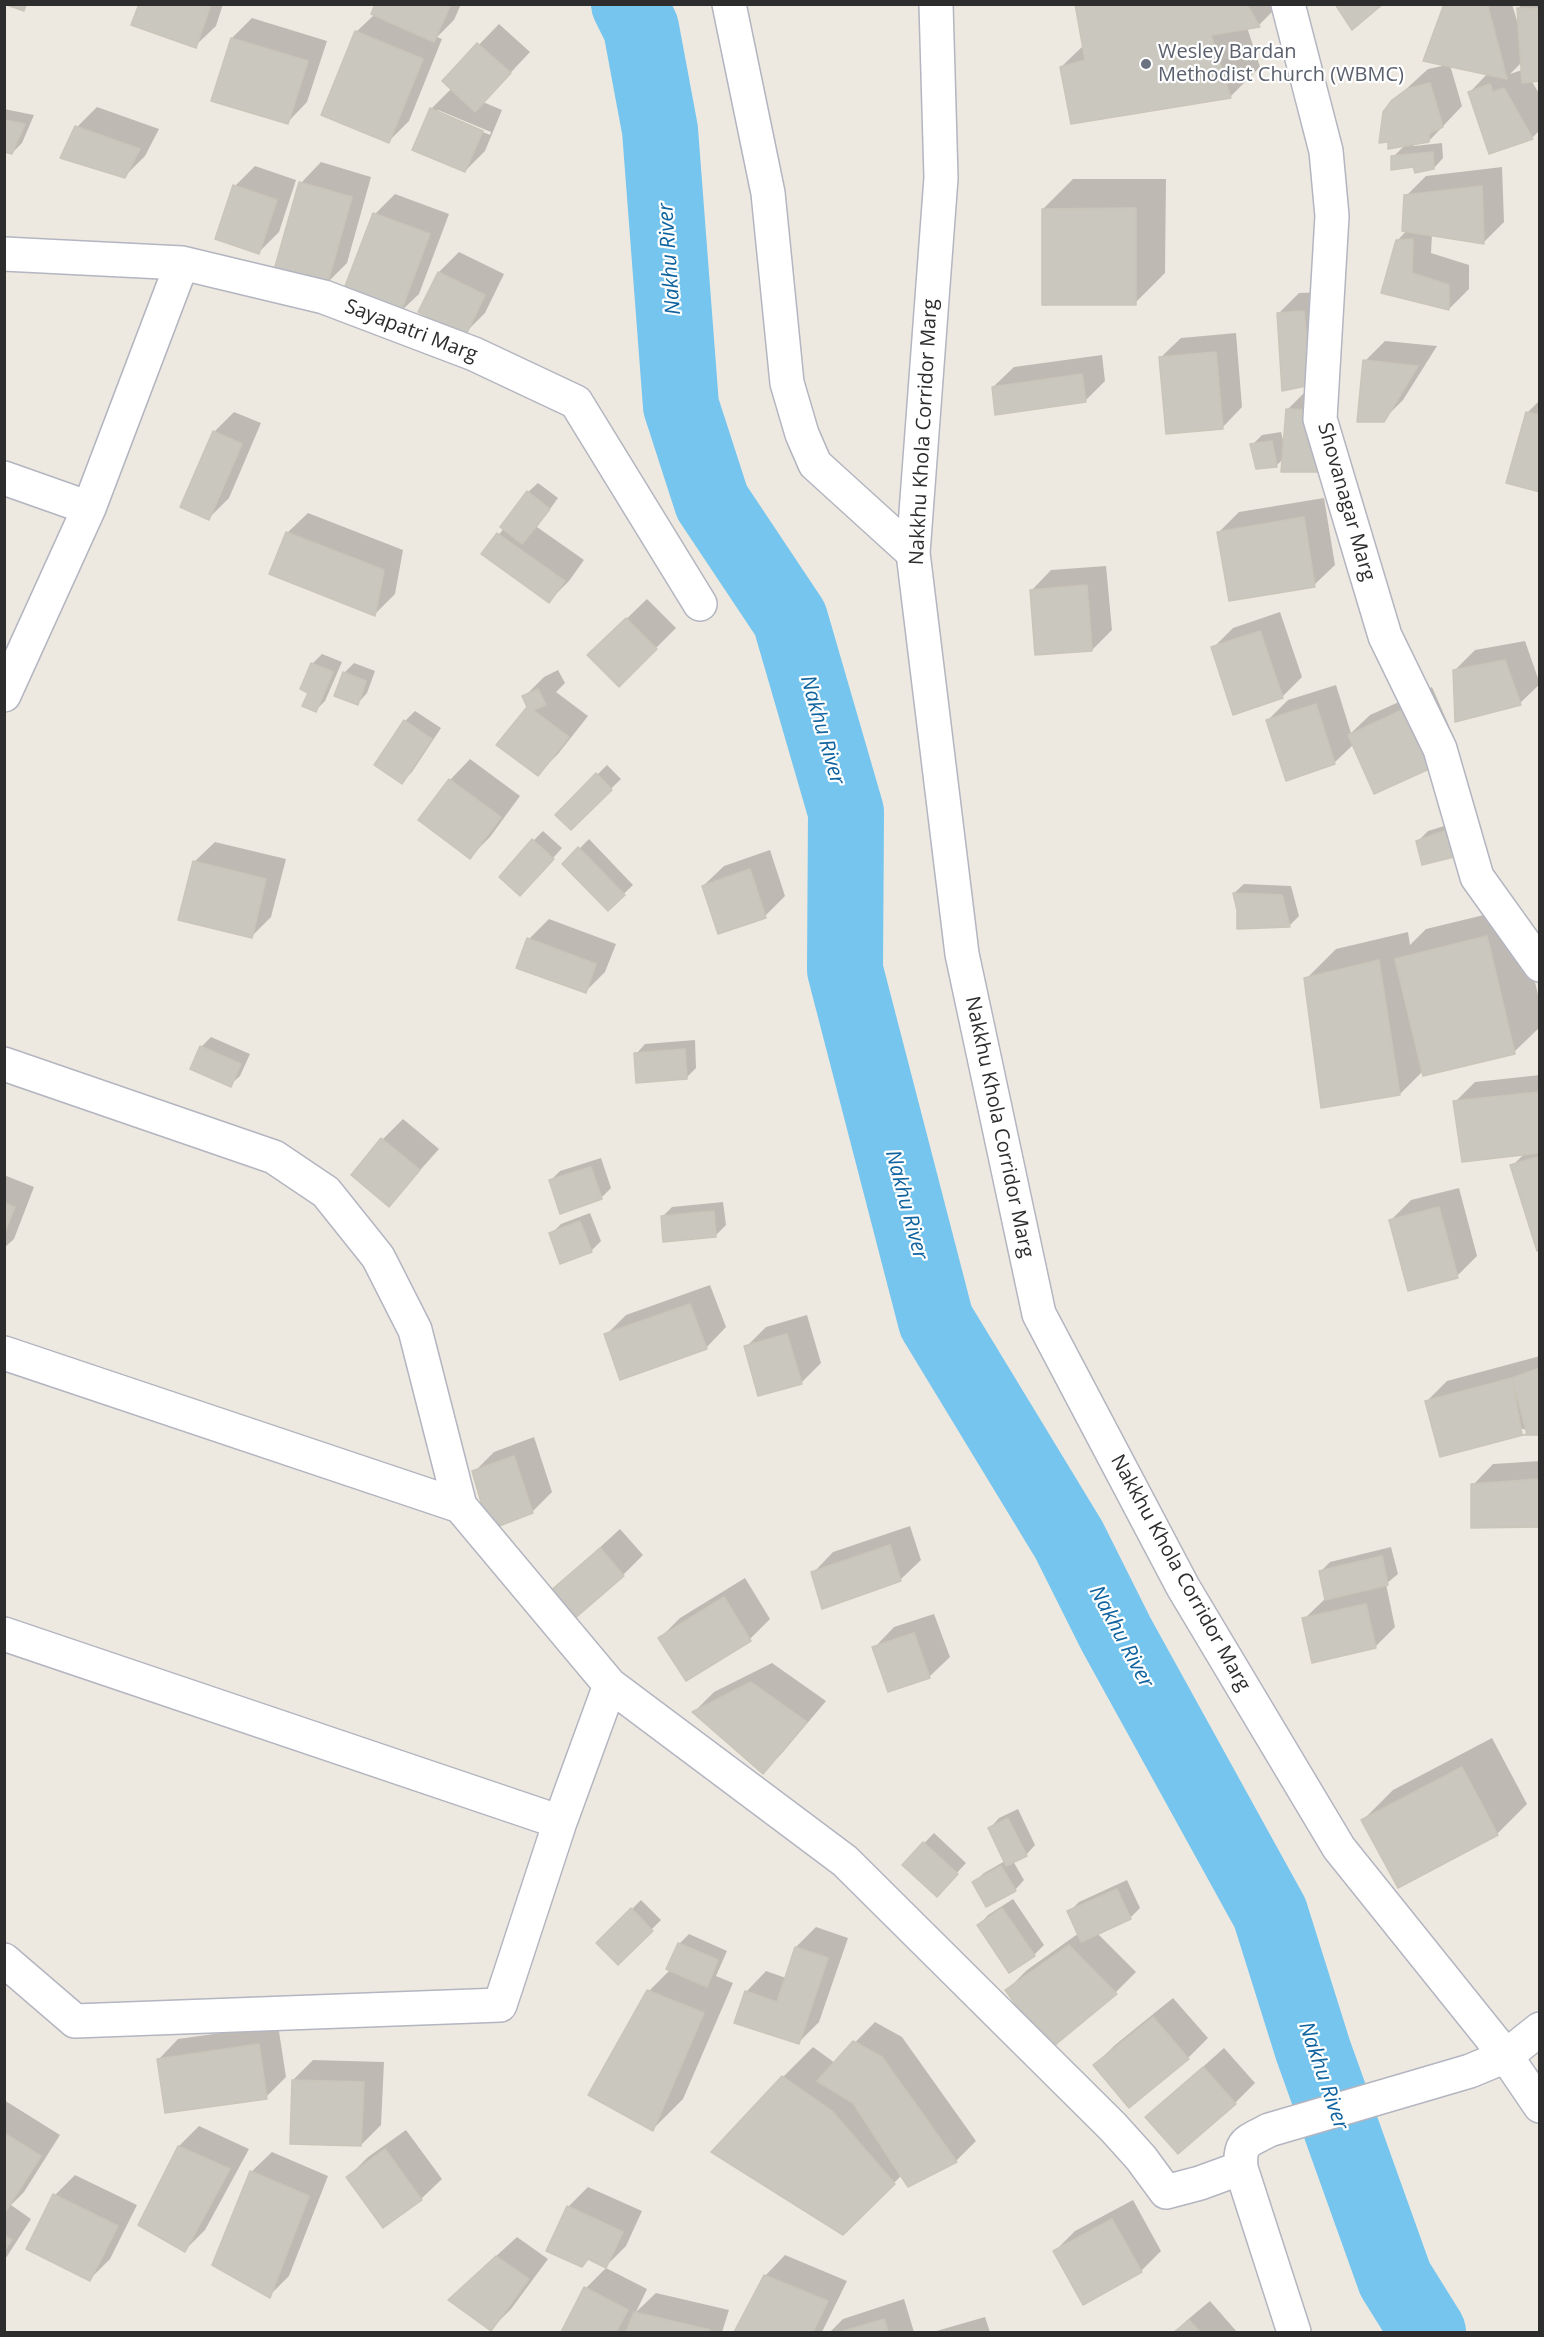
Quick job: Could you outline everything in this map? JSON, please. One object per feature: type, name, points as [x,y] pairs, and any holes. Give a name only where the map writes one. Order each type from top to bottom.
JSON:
[{"type":"street","points":[[729,4],[768,193],[787,383],[802,434],[815,464],[913,553]]},
{"type":"street","name":"Nakkhu Khola Corridor Marg","points":[[936,4],[941,178],[913,553],[962,954],[1039,1314],[1183,1587],[1339,1848],[1506,2056],[1539,2106]]},
{"type":"street","name":"Shovanagar Marg","points":[[1288,4],[1326,151],[1332,216],[1320,419],[1355,531],[1384,636],[1440,749],[1477,877],[1539,965]]},
{"type":"street","name":"Sayapatri Marg","points":[[4,254],[182,263],[324,297],[474,354],[576,402],[700,604]]},
{"type":"street","points":[[4,695],[89,508],[182,263]]},
{"type":"street","points":[[4,478],[89,508]]},
{"type":"street","points":[[4,1064],[274,1156],[326,1192],[378,1257],[415,1330],[460,1506],[610,1685],[845,1861],[1113,2127],[1141,2158],[1166,2192],[1241,2168]]},
{"type":"street","points":[[4,1353],[460,1506]]},
{"type":"street","points":[[4,1634],[560,1822]]},
{"type":"street","points":[[4,1960],[75,2021],[500,2005],[560,1822],[610,1685]]},
{"type":"street","points":[[1294,2332],[1241,2168],[1240,2152],[1247,2143],[1269,2130],[1470,2071],[1506,2056],[1539,2029]]},
{"type":"building","points":[[4,4],[26,4],[24,11]]},
{"type":"building","points":[[139,4],[211,4],[196,48],[131,25]]},
{"type":"building","points":[[375,4],[451,4],[434,42],[371,14]]},
{"type":"building","name":"Wesley Bardan Methodist Church (WBMC)","points":[[1075,4],[1247,4],[1260,27],[1211,35],[1231,98],[1071,124],[1060,67],[1085,60]]},
{"type":"building","points":[[1335,4],[1383,4],[1352,30]]},
{"type":"building","points":[[1444,4],[1480,4],[1488,7],[1507,79],[1423,61]]},
{"type":"building","points":[[1517,8],[1540,9],[1540,81],[1522,83]]},
{"type":"building","points":[[355,31],[423,59],[389,143],[321,115]]},
{"type":"building","points":[[231,38],[308,61],[288,124],[211,101]]},
{"type":"building","points":[[477,43],[511,73],[475,112],[442,81]]},
{"type":"building","points":[[1430,83],[1443,127],[1430,133],[1429,142],[1388,149],[1388,142],[1379,143],[1383,112],[1392,100],[1407,89]]},
{"type":"building","points":[[1490,84],[1493,92],[1504,88],[1533,139],[1489,154],[1468,92]]},
{"type":"building","points":[[430,108],[483,131],[465,172],[412,150]]},
{"type":"building","points":[[4,120],[25,124],[12,154],[4,152]]},
{"type":"building","points":[[75,126],[140,149],[125,178],[60,158]]},
{"type":"building","points":[[1433,152],[1434,169],[1415,173],[1413,167],[1391,170],[1391,156]]},
{"type":"building","points":[[299,182],[352,197],[327,285],[274,270]]},
{"type":"building","points":[[233,185],[277,200],[259,254],[215,239]]},
{"type":"building","points":[[1482,186],[1484,244],[1402,231],[1404,195]]},
{"type":"building","points":[[1136,208],[1136,305],[1042,305],[1042,209]]},
{"type":"building","points":[[373,213],[430,234],[399,316],[342,294]]},
{"type":"building","points":[[1413,239],[1412,273],[1449,285],[1449,310],[1381,293],[1396,240]]},
{"type":"building","points":[[438,272],[485,295],[466,335],[418,312]]},
{"type":"building","points":[[1304,311],[1311,385],[1282,391],[1277,313]]},
{"type":"building","points":[[1216,352],[1223,429],[1166,434],[1159,357]]},
{"type":"building","points":[[1363,360],[1418,366],[1384,422],[1357,422]]},
{"type":"building","points":[[1082,374],[1086,402],[995,415],[992,387]]},
{"type":"building","points":[[1286,409],[1313,410],[1323,472],[1281,472]]},
{"type":"building","points":[[1526,412],[1540,415],[1540,492],[1506,483]]},
{"type":"building","points":[[213,431],[242,444],[209,520],[180,507]]},
{"type":"building","points":[[1272,441],[1277,467],[1256,469],[1250,444]]},
{"type":"building","points":[[527,491],[550,509],[522,544],[500,527]]},
{"type":"building","points":[[1304,517],[1315,587],[1229,601],[1217,532]]},
{"type":"building","points":[[286,532],[384,570],[375,616],[269,574]]},
{"type":"building","points":[[497,533],[565,581],[549,603],[481,554]]},
{"type":"building","points":[[1087,585],[1092,651],[1035,655],[1030,590]]},
{"type":"building","points":[[626,618],[657,649],[619,687],[587,655]]},
{"type":"building","points":[[1260,631],[1283,698],[1233,715],[1211,647]]},
{"type":"building","points":[[1505,660],[1521,705],[1455,722],[1453,670]]},
{"type":"building","points":[[311,663],[333,672],[316,712],[302,706],[308,693],[300,689]]},
{"type":"building","points":[[343,672],[366,681],[358,705],[334,696]]},
{"type":"building","points":[[538,689],[546,705],[533,710],[569,737],[538,776],[496,745],[527,707],[522,696]]},
{"type":"building","points":[[1316,704],[1335,764],[1286,781],[1266,720]]},
{"type":"building","points":[[1411,706],[1438,765],[1374,794],[1348,735]]},
{"type":"building","points":[[404,720],[432,739],[402,784],[374,765]]},
{"type":"building","points":[[596,773],[612,790],[571,830],[555,815]]},
{"type":"building","points":[[449,779],[501,817],[470,859],[418,820]]},
{"type":"building","points":[[1450,829],[1458,856],[1422,865],[1416,841]]},
{"type":"building","points":[[532,839],[554,859],[520,896],[499,877]]},
{"type":"building","points":[[578,847],[625,895],[608,911],[562,864]]},
{"type":"building","points":[[193,861],[266,879],[252,938],[178,920]]},
{"type":"building","points":[[750,869],[766,918],[718,934],[702,886]]},
{"type":"building","points":[[1233,893],[1282,895],[1290,927],[1237,929],[1237,910]]},
{"type":"building","points":[[1487,936],[1515,1054],[1423,1076],[1395,959]]},
{"type":"building","points":[[527,938],[596,964],[586,993],[516,968]]},
{"type":"building","points":[[1379,960],[1400,1095],[1321,1108],[1304,978]]},
{"type":"building","points":[[200,1046],[241,1064],[231,1087],[190,1069]]},
{"type":"building","points":[[685,1049],[687,1079],[636,1083],[634,1053]]},
{"type":"building","points":[[1540,1092],[1540,1153],[1462,1162],[1453,1101]]},
{"type":"building","points":[[381,1138],[420,1170],[389,1207],[351,1175]]},
{"type":"building","points":[[1540,1156],[1540,1251],[1537,1251],[1510,1165]]},
{"type":"building","points":[[591,1167],[602,1199],[560,1214],[549,1180]]},
{"type":"building","points":[[4,1203],[15,1207],[4,1234]]},
{"type":"building","points":[[1439,1207],[1458,1278],[1408,1291],[1389,1220]]},
{"type":"building","points":[[714,1211],[716,1237],[663,1242],[661,1216]]},
{"type":"building","points":[[580,1221],[592,1252],[560,1264],[549,1233]]},
{"type":"building","points":[[690,1304],[707,1349],[620,1380],[604,1334]]},
{"type":"building","points":[[787,1334],[802,1384],[758,1396],[744,1346]]},
{"type":"building","points":[[1540,1368],[1540,1435],[1522,1435],[1512,1378]]},
{"type":"building","points":[[1512,1378],[1527,1434],[1440,1457],[1425,1401]]},
{"type":"building","points":[[514,1456],[533,1513],[489,1530],[472,1471]]},
{"type":"building","points":[[1540,1479],[1540,1527],[1471,1528],[1471,1484]]},
{"type":"building","points":[[890,1545],[901,1581],[822,1609],[811,1572]]},
{"type":"building","points":[[600,1548],[624,1576],[573,1620],[549,1592]]},
{"type":"building","points":[[1382,1556],[1388,1585],[1325,1600],[1319,1571]]},
{"type":"building","points":[[724,1597],[751,1641],[686,1681],[658,1638]]},
{"type":"building","points":[[1366,1604],[1376,1648],[1312,1663],[1302,1618]]},
{"type":"building","points":[[914,1633],[930,1678],[888,1692],[872,1647]]},
{"type":"building","points":[[751,1682],[807,1722],[763,1774],[692,1712]]},
{"type":"building","points":[[1462,1767],[1498,1835],[1398,1888],[1361,1820]]},
{"type":"building","points":[[1008,1818],[1027,1856],[1006,1866],[988,1828]]},
{"type":"building","points":[[923,1842],[958,1874],[937,1897],[902,1865]]},
{"type":"building","points":[[1001,1866],[1016,1891],[986,1907],[972,1882]]},
{"type":"building","points":[[1117,1889],[1131,1919],[1081,1942],[1067,1911]]},
{"type":"building","points":[[631,1908],[653,1931],[618,1965],[596,1943]]},
{"type":"building","points":[[1002,1908],[1035,1956],[1009,1973],[977,1925]]},
{"type":"building","points":[[678,1943],[718,1960],[707,1987],[666,1969]]},
{"type":"building","points":[[1069,1945],[1117,1994],[1049,2050],[1005,1990]]},
{"type":"building","points":[[795,1947],[828,1958],[799,2044],[734,2023],[745,1991],[777,2002]]},
{"type":"building","points":[[647,1990],[704,2013],[653,2131],[588,2095]]},
{"type":"building","points":[[1153,2017],[1189,2059],[1129,2108],[1093,2065]]},
{"type":"building","points":[[853,2041],[882,2057],[957,2162],[908,2187],[853,2103],[817,2081]]},
{"type":"building","points":[[259,2044],[267,2099],[165,2113],[157,2059]]},
{"type":"building","points":[[1203,2067],[1236,2104],[1178,2154],[1145,2117]]},
{"type":"building","points":[[782,2076],[832,2111],[895,2184],[843,2235],[711,2152]]},
{"type":"building","points":[[292,2080],[364,2082],[361,2146],[290,2144]]},
{"type":"building","points":[[4,2133],[41,2156],[4,2214]]},
{"type":"building","points":[[178,2146],[230,2169],[185,2252],[138,2225]]},
{"type":"building","points":[[385,2149],[422,2200],[383,2228],[346,2177]]},
{"type":"building","points":[[250,2171],[309,2196],[270,2298],[212,2265]]},
{"type":"building","points":[[53,2194],[118,2226],[90,2281],[26,2249]]},
{"type":"building","points":[[567,2206],[623,2232],[606,2268],[588,2259],[582,2267],[546,2251]]},
{"type":"building","points":[[1112,2219],[1142,2272],[1083,2305],[1053,2251]]},
{"type":"building","points":[[4,2235],[12,2240],[4,2251]]},
{"type":"building","points":[[496,2256],[529,2279],[491,2331],[448,2300]]},
{"type":"building","points":[[764,2275],[828,2301],[813,2332],[734,2332]]},
{"type":"building","points":[[584,2287],[628,2310],[616,2332],[561,2332]]},
{"type":"building","points":[[634,2312],[710,2330],[709,2332],[626,2332]]},
{"type":"building","points":[[884,2319],[888,2332],[841,2332]]},
{"type":"building","points":[[1189,2320],[1200,2332],[1174,2332]]},
{"type":"waterway","name":"Nakhu River","points":[[629,4],[641,28],[660,130],[681,406],[712,502],[790,619],[846,812],[845,970],[936,1321],[1069,1540],[1116,1634],[1270,1913],[1313,2050],[1395,2279],[1428,2332]]},
{"type":"place","name":"Wesley Bardan Methodist Church (WBMC)","points":[[1146,64]]}]
